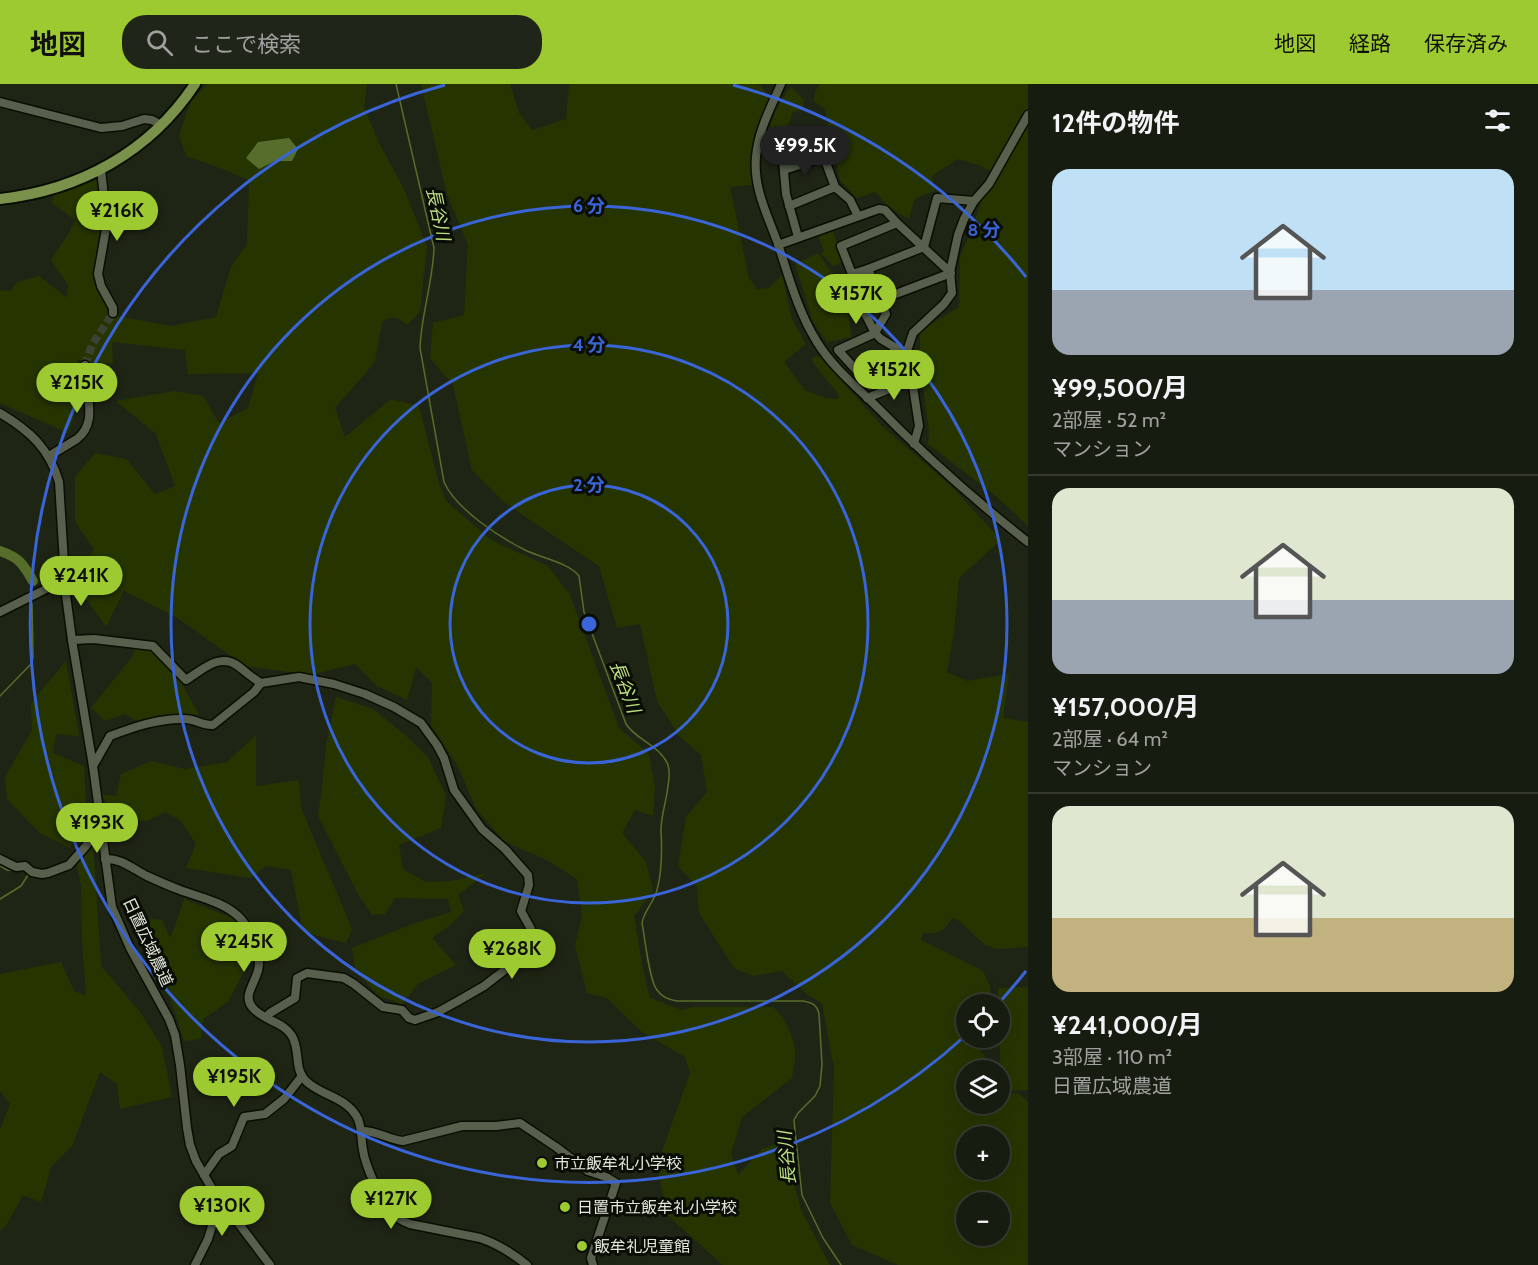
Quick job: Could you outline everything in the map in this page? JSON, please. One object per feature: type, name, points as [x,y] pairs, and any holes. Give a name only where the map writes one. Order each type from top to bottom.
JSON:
[{"type":"main road","points":[[0,199],[49,190],[100,170],[137,146],[161,125],[178,108],[195,84]]},
{"type":"street","points":[[781,84],[759,138],[755,166],[757,185],[791,284],[815,339],[845,377],[914,444],[982,505],[1028,542]]},
{"type":"street","points":[[0,102],[101,128],[122,126],[144,119],[161,125]]},
{"type":"street","points":[[914,444],[919,426],[906,354],[913,333],[944,304],[952,293],[951,272],[958,235],[974,201],[989,184],[1028,116]]},
{"type":"street","points":[[798,237],[786,194],[782,150],[788,135],[806,133],[818,159]]},
{"type":"street","points":[[784,170],[818,159],[825,160],[835,187],[850,200],[858,216]]},
{"type":"street","points":[[100,170],[107,223],[98,274],[113,314]]},
{"type":"street","points":[[789,206],[835,187]]},
{"type":"street","points":[[924,247],[937,198],[974,201]]},
{"type":"street","points":[[778,245],[879,209],[885,210],[951,272]]},
{"type":"street","points":[[897,223],[841,246],[852,274],[924,247]]},
{"type":"street","points":[[868,269],[886,315],[875,333],[838,350],[856,370],[892,356],[895,347]]},
{"type":"street","points":[[880,300],[951,272]]},
{"type":"street","points":[[860,304],[875,333],[906,354]]},
{"type":"street","points":[[49,456],[82,436],[87,427],[90,411],[86,365]]},
{"type":"street","points":[[867,398],[912,380]]},
{"type":"street","name":"日置広域農道","points":[[0,414],[29,432],[41,445],[49,456],[59,482],[65,582],[72,640],[93,766],[109,892],[115,915],[175,1035],[190,1145],[204,1175],[270,1265]]},
{"type":"street","points":[[0,612],[56,584],[65,582]]},
{"type":"street","points":[[72,640],[94,639],[153,646],[186,680],[224,659],[236,664],[252,679],[261,683],[299,677],[334,684],[394,706],[421,723],[444,758],[454,790],[482,829],[528,874],[529,885],[522,911],[531,929],[526,944],[510,966],[484,986],[438,1012],[415,1020],[409,1018],[402,1010],[383,1007],[344,978],[307,973],[297,978],[295,998],[266,1017]]},
{"type":"street","points":[[93,766],[110,736],[140,725],[170,719],[193,719],[213,725],[254,692],[261,683]]},
{"type":"street","points":[[0,859],[16,867],[25,867],[32,872],[48,873],[69,865],[101,824]]},
{"type":"street","points":[[105,859],[116,859],[167,885],[226,907],[240,917],[252,938],[260,962],[249,993],[250,1004],[258,1012],[287,1029],[293,1037],[297,1049],[297,1061],[302,1076],[308,1083],[348,1106],[356,1116],[361,1131],[366,1164],[383,1200],[396,1217],[410,1224],[491,1242],[508,1250],[526,1265]]},
{"type":"street","points":[[204,1175],[219,1154],[232,1146],[244,1117],[265,1114],[284,1099],[302,1076]]},
{"type":"street","points":[[361,1131],[395,1140],[404,1140],[462,1126],[520,1123],[556,1146],[588,1171],[616,1183],[591,1258],[593,1265]]},
{"type":"street","points":[[195,1265],[208,1239],[218,1196]]},
{"type":"shaded area","points":[[207,84],[367,84],[364,107],[379,143],[403,187],[427,246],[420,312],[407,325],[394,318],[388,318],[382,323],[375,361],[335,408],[345,437],[391,399],[419,406],[439,483],[446,501],[491,540],[548,566],[570,595],[619,728],[649,754],[655,787],[653,816],[635,810],[622,833],[646,862],[653,891],[634,916],[650,998],[682,1010],[693,1007],[773,1007],[781,1016],[791,1033],[794,1046],[792,1078],[742,1117],[731,1154],[738,1175],[762,1149],[783,1141],[801,1210],[830,1265],[723,1265],[667,1215],[657,1165],[690,1073],[685,1057],[642,1032],[607,998],[587,993],[575,945],[582,916],[577,879],[545,859],[505,842],[477,810],[457,765],[431,725],[432,683],[416,667],[407,700],[377,686],[355,664],[310,675],[245,666],[179,619],[124,591],[106,627],[74,582],[94,549],[75,522],[75,477],[95,453],[126,459],[155,494],[175,486],[156,434],[116,401],[175,391],[203,396],[219,423],[248,408],[258,373],[188,374],[185,350],[112,342],[113,364],[77,360],[80,398],[68,433],[0,403],[0,290],[10,291],[17,282],[39,276],[67,298],[68,285],[51,260],[75,220],[52,203],[54,195],[92,180],[97,181],[105,225],[98,247],[97,283],[111,315],[171,326],[216,317],[231,267],[247,244],[249,180],[187,157],[179,136],[190,103]]},
{"type":"shaded area","points":[[421,84],[510,84],[519,113],[532,130],[566,119],[569,84],[757,84],[770,99],[755,140],[752,161],[753,185],[730,187],[749,278],[757,289],[769,288],[782,275],[792,319],[806,344],[784,362],[805,390],[826,398],[838,399],[839,395],[814,364],[812,359],[820,357],[881,425],[952,487],[1001,540],[959,578],[954,632],[947,672],[967,681],[1009,674],[1003,718],[1028,722],[1028,947],[997,949],[985,945],[958,920],[952,918],[940,931],[923,933],[921,940],[983,971],[990,986],[991,994],[956,994],[956,1048],[979,1048],[987,1060],[956,1060],[956,1114],[1010,1114],[1010,1093],[1018,1093],[1028,1102],[1028,1265],[898,1265],[852,1245],[830,1203],[834,1068],[822,1004],[807,994],[782,971],[753,976],[734,968],[699,913],[697,887],[678,866],[686,817],[707,792],[701,755],[680,737],[657,701],[640,624],[617,628],[599,566],[505,503],[472,470],[453,385],[430,358],[433,323],[464,315],[468,245],[447,194]]},
{"type":"shaded area","points":[[820,84],[1028,84],[1028,526],[996,496],[928,444],[929,432],[920,364],[920,331],[959,307],[960,258],[983,198],[998,176],[981,166],[958,159],[932,176],[935,191],[914,201],[908,219],[888,206],[875,192],[857,198],[840,180],[825,109],[814,101],[815,92]]},
{"type":"shaded area","points":[[791,87],[804,100],[802,110],[793,112],[781,144],[771,151],[771,156],[766,156],[767,138],[772,120]]},
{"type":"shaded area","points":[[289,138],[298,149],[292,161],[275,161],[259,169],[246,158],[258,142]]},
{"type":"shaded area","points":[[832,230],[844,261],[833,266],[821,253],[824,251],[818,235]]},
{"type":"shaded area","points":[[818,253],[834,276],[830,308],[848,308],[851,337],[827,342],[813,321],[795,264]]},
{"type":"shaded area","points":[[135,645],[170,659],[199,714],[135,720],[125,714],[105,721],[91,708],[133,656]]},
{"type":"shaded area","points":[[66,661],[79,736],[56,734],[53,753],[84,766],[87,820],[70,848],[40,833],[7,799],[5,777],[32,730],[31,703]]},
{"type":"shaded area","points":[[336,697],[373,709],[405,735],[428,757],[446,796],[441,828],[399,845],[403,869],[426,882],[451,881],[486,873],[458,895],[464,911],[432,938],[456,965],[418,984],[402,1004],[379,996],[355,970],[352,948],[412,924],[451,912],[448,899],[395,898],[385,914],[372,915],[358,894],[318,816],[326,745]]},
{"type":"shaded area","points":[[256,735],[256,786],[299,780],[301,808],[352,929],[346,943],[303,932],[291,870],[266,866],[250,878],[186,868],[196,844],[181,821],[165,812],[147,821],[126,820],[123,807],[107,805],[101,794],[116,796],[121,774],[151,761],[185,769],[227,762]]},
{"type":"shaded area","points":[[93,842],[101,966],[140,1012],[162,1047],[172,1097],[120,1109],[117,1084],[100,1072],[72,1146],[51,1167],[41,1202],[23,1195],[6,1226],[0,1230],[0,1129],[10,1104],[0,1091],[0,974],[61,962],[74,991],[86,996],[81,886],[76,860]]},
{"type":"shaded area","points":[[184,899],[232,918],[245,936],[228,943],[227,954],[246,967],[228,1002],[203,1019],[201,1039],[184,1041],[170,997],[154,978],[147,950],[138,928],[138,917],[162,920],[170,938]]},
{"type":"shaded area","points":[[1028,987],[1028,1090],[1010,1091],[1010,1060],[1000,1060],[1000,1048],[1010,1048],[1010,994],[998,994],[998,988]]},
{"type":"waterway","name":"長谷川","points":[[396,84],[434,248],[420,348],[444,482],[458,502],[491,530],[525,550],[568,567],[579,576],[584,612],[626,724],[630,730],[660,753],[668,765],[669,779],[661,825],[659,883],[642,923],[650,968],[657,990],[666,998],[677,1001],[803,1001],[817,1008],[822,1064],[820,1086],[815,1096],[794,1120],[795,1131],[802,1195],[823,1238],[841,1265]]},
{"type":"waterway","points":[[0,551],[20,562],[33,581]]},
{"type":"waterway","points":[[0,696],[31,664],[33,657],[32,604]]},
{"type":"waterway","points":[[0,866],[7,870],[14,870]]},
{"type":"waterway","points":[[0,899],[21,886],[28,875]]},
{"type":"tunnel","points":[[85,365],[92,345],[113,313]]},
{"type":"place","name":"市立飯牟礼小学校","points":[[542,1163]]},
{"type":"place","name":"日置市立飯牟礼小学校","points":[[565,1207]]},
{"type":"place","name":"飯牟礼児童館","points":[[582,1246]]}]
